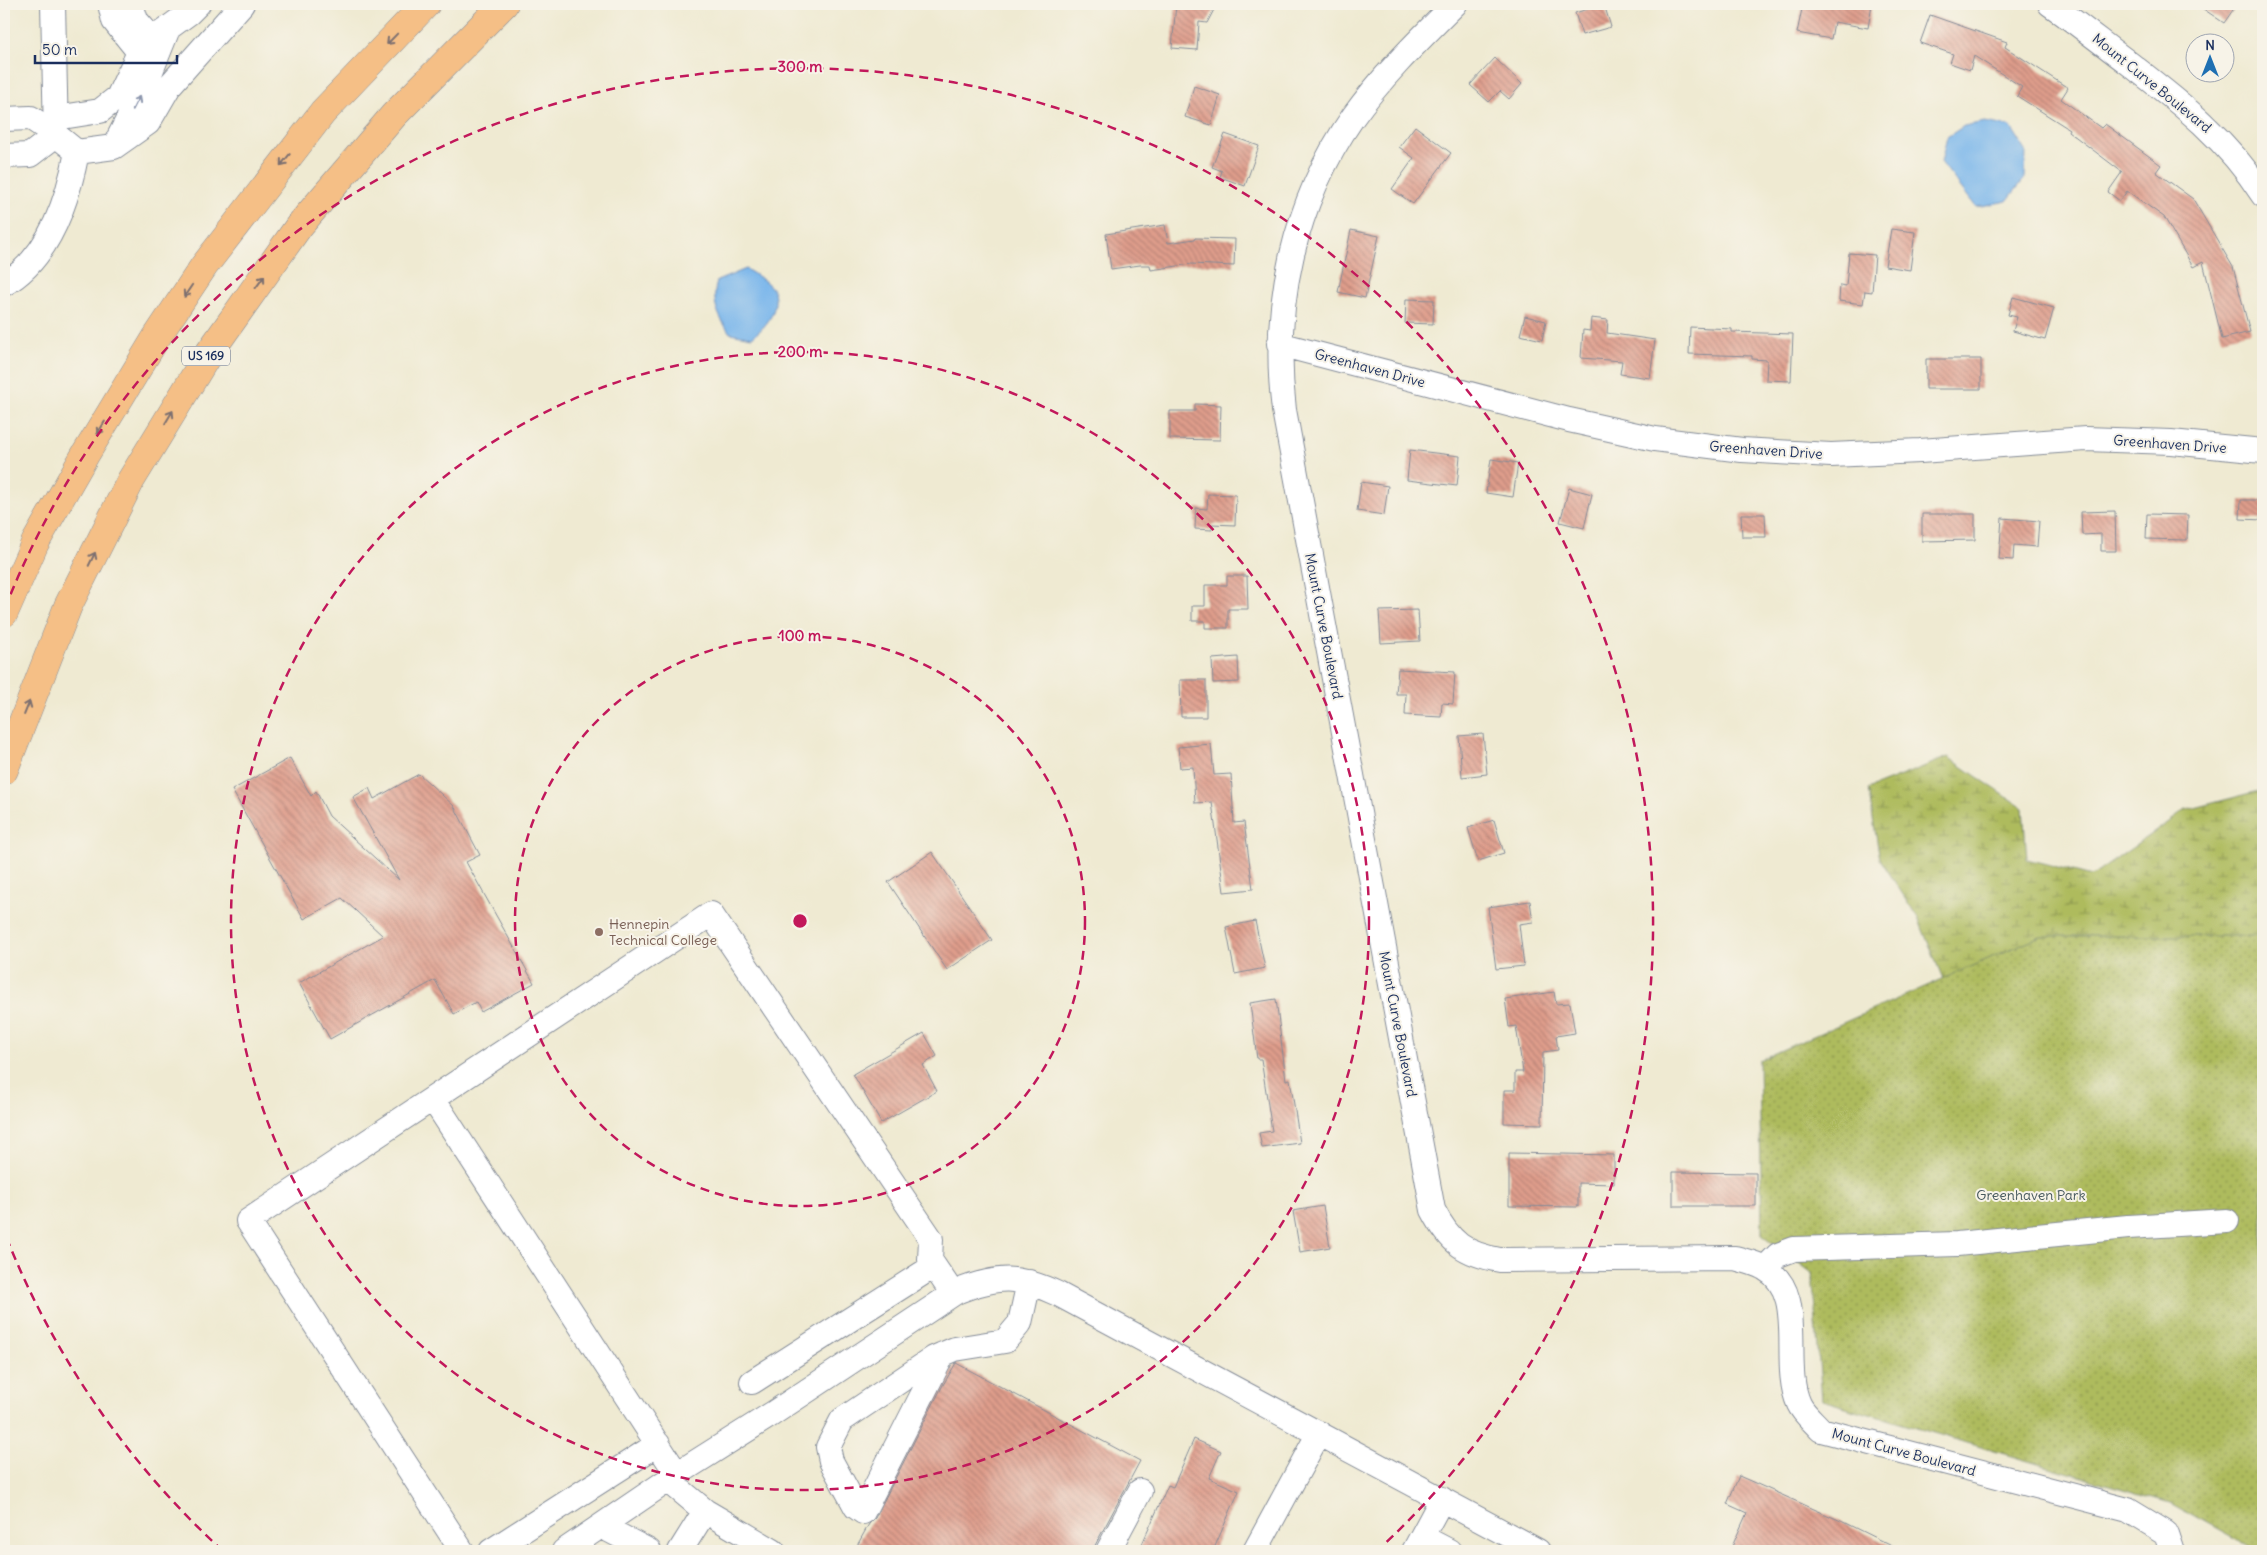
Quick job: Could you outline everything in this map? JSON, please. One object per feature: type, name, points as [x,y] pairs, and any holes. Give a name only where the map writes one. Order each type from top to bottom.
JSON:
[{"type":"highway","points":[[4,613],[34,543],[84,455],[156,338],[204,266],[323,112],[426,4]]},
{"type":"highway","name":"US 169","points":[[4,770],[72,597],[131,480],[207,356],[299,226],[394,115],[504,4]]},
{"type":"street","points":[[53,4],[56,126]]},
{"type":"street","points":[[110,4],[114,20],[153,40]]},
{"type":"street","points":[[114,147],[146,86],[153,40],[136,20],[131,4]]},
{"type":"street","points":[[77,152],[114,147],[148,123],[170,85],[242,4]]},
{"type":"street","name":"Mount Curve Boulevard","points":[[1455,4],[1373,91],[1348,125],[1320,174],[1301,222],[1287,272],[1279,344],[1284,410],[1433,1210],[1443,1230],[1458,1246],[1479,1256],[1493,1259],[1735,1258],[1765,1268],[1781,1282],[1790,1304],[1791,1372],[1799,1404],[1821,1430],[2128,1510],[2169,1542]]},
{"type":"street","name":"Mount Curve Boulevard","points":[[2050,4],[2170,95],[2208,127],[2244,166],[2263,195]]},
{"type":"street","points":[[4,156],[30,155],[56,126],[100,111],[118,97],[153,40],[190,7]]},
{"type":"street","points":[[4,119],[31,118],[56,126],[77,152],[72,181],[60,213],[38,252],[17,277],[4,284]]},
{"type":"street","name":"Greenhaven Drive","points":[[1279,344],[1570,420],[1655,439],[1742,450],[1831,455],[1920,451],[2086,439],[2171,442],[2263,451]]},
{"type":"street","points":[[462,1551],[248,1221],[711,914],[931,1239],[930,1260],[953,1294]]},
{"type":"street","points":[[433,1099],[658,1444],[672,1477],[705,1511],[773,1551]]},
{"type":"street","points":[[1765,1268],[1778,1255],[1794,1249],[1957,1244],[2128,1227],[2227,1221]]},
{"type":"street","points":[[752,1382],[934,1266]]},
{"type":"street","points":[[564,1551],[672,1477],[772,1414],[953,1294],[984,1281],[1000,1278],[1029,1282],[1058,1294],[1538,1551]]},
{"type":"street","points":[[943,1354],[863,1512],[856,1507],[831,1461],[828,1447],[842,1420],[934,1358],[943,1354],[955,1349],[1006,1341],[1020,1323],[1029,1282]]},
{"type":"street","points":[[1255,1551],[1319,1433]]},
{"type":"street","points":[[491,1551],[658,1444]]},
{"type":"street","points":[[1108,1551],[1140,1491]]},
{"type":"street","points":[[1442,1499],[1418,1544],[1449,1551]]},
{"type":"street","points":[[680,1551],[705,1511]]},
{"type":"street","points":[[601,1526],[648,1551]]},
{"type":"green space","points":[[1948,757],[2023,808],[2027,859],[2092,876],[2186,810],[2263,790],[2263,1053],[2032,1014],[1943,979],[1918,918],[1880,859],[1868,789]]},
{"type":"green space","name":"Greenhaven Park","points":[[2040,936],[2263,936],[2263,1551],[2257,1551],[2170,1503],[1822,1400],[1812,1273],[1762,1235],[1759,1060]]},
{"type":"water","points":[[1985,122],[2011,127],[2026,151],[2025,178],[2007,201],[1976,207],[1941,162],[1947,137],[1964,126]]},
{"type":"water","points":[[746,269],[772,288],[775,299],[775,306],[770,318],[752,337],[730,333],[719,315],[715,302],[717,281]]},
{"type":"building","points":[[1176,4],[1217,4],[1207,23],[1199,22],[1197,50],[1172,48]]},
{"type":"building","points":[[1604,4],[1611,27],[1582,35],[1575,13]]},
{"type":"building","points":[[1803,4],[1872,4],[1868,28],[1834,22],[1831,39],[1797,33]]},
{"type":"building","points":[[2196,4],[2237,4],[2224,23]]},
{"type":"building","points":[[1930,15],[2007,42],[2005,47],[2068,88],[2061,99],[2101,128],[2105,124],[2161,165],[2156,172],[2193,199],[2233,267],[2250,332],[2222,339],[2203,262],[2193,267],[2164,217],[2127,191],[2120,201],[2108,192],[2122,172],[2068,131],[2069,129],[2017,96],[2022,87],[1974,56],[1970,70],[1950,63],[1953,54],[1920,43]]},
{"type":"building","points":[[1495,58],[1522,84],[1509,99],[1500,91],[1489,102],[1470,85]]},
{"type":"building","points":[[1194,86],[1220,95],[1211,125],[1185,117]]},
{"type":"building","points":[[1415,126],[1451,153],[1413,204],[1392,189],[1414,158],[1399,147]]},
{"type":"building","points":[[1225,134],[1259,146],[1245,186],[1220,177],[1222,171],[1212,167]]},
{"type":"building","points":[[1165,225],[1168,243],[1195,238],[1235,239],[1234,266],[1191,264],[1151,270],[1150,265],[1140,265],[1111,269],[1106,234]]},
{"type":"building","points":[[1891,229],[1915,232],[1910,270],[1885,266]]},
{"type":"building","points":[[1351,230],[1379,236],[1365,298],[1338,292]]},
{"type":"building","points":[[1849,253],[1875,255],[1872,292],[1865,291],[1863,304],[1839,301],[1840,285],[1846,286]]},
{"type":"building","points":[[2013,297],[2054,308],[2045,340],[2013,331],[2017,317],[2008,315]]},
{"type":"building","points":[[1406,299],[1434,300],[1433,324],[1405,323]]},
{"type":"building","points":[[1525,316],[1546,321],[1542,340],[1520,335]]},
{"type":"building","points":[[1591,318],[1608,320],[1607,333],[1655,340],[1650,378],[1620,374],[1622,361],[1581,358],[1583,330],[1590,331]]},
{"type":"building","points":[[1690,327],[1732,329],[1732,332],[1793,334],[1791,381],[1766,380],[1767,360],[1752,359],[1752,356],[1689,354]]},
{"type":"building","points":[[1926,359],[1981,359],[1981,389],[1926,389]]},
{"type":"building","points":[[1195,404],[1221,405],[1220,440],[1170,439],[1170,411],[1195,411]]},
{"type":"building","points":[[1410,450],[1460,456],[1457,486],[1407,480]]},
{"type":"building","points":[[1491,459],[1518,463],[1513,497],[1486,493]]},
{"type":"building","points":[[1361,482],[1388,486],[1384,515],[1357,511]]},
{"type":"building","points":[[1569,488],[1592,494],[1584,528],[1560,522]]},
{"type":"building","points":[[1208,494],[1236,495],[1235,525],[1212,524],[1212,530],[1195,529],[1196,508],[1207,509]]},
{"type":"building","points":[[2241,500],[2263,500],[2263,520],[2240,519]]},
{"type":"building","points":[[2115,511],[2116,551],[2101,551],[2101,534],[2082,535],[2081,512]]},
{"type":"building","points":[[1741,514],[1765,514],[1766,537],[1742,537]]},
{"type":"building","points":[[1922,514],[1975,514],[1975,540],[1922,541]]},
{"type":"building","points":[[2147,514],[2188,515],[2187,540],[2146,539]]},
{"type":"building","points":[[2002,518],[2039,521],[2037,547],[2014,545],[2013,560],[1999,559]]},
{"type":"building","points":[[1227,576],[1247,576],[1248,609],[1228,609],[1228,628],[1205,628],[1205,621],[1192,621],[1192,606],[1205,606],[1205,585],[1227,585]]},
{"type":"building","points":[[1418,610],[1420,641],[1381,643],[1379,611]]},
{"type":"building","points":[[1238,657],[1239,682],[1213,683],[1212,659]]},
{"type":"building","points":[[1398,669],[1455,672],[1453,704],[1442,703],[1441,717],[1405,715],[1406,694],[1396,694]]},
{"type":"building","points":[[1180,680],[1206,680],[1206,717],[1181,717]]},
{"type":"building","points":[[1483,734],[1487,774],[1462,777],[1459,736]]},
{"type":"building","points":[[1211,744],[1214,775],[1231,774],[1234,823],[1244,822],[1253,889],[1224,892],[1212,802],[1195,803],[1193,767],[1180,768],[1178,747]]},
{"type":"building","points":[[290,758],[311,796],[316,791],[329,816],[399,880],[353,797],[369,788],[374,799],[419,774],[454,806],[480,855],[466,862],[534,983],[481,1012],[476,1002],[454,1014],[435,980],[330,1039],[299,983],[383,936],[342,898],[304,919],[232,790]]},
{"type":"building","points":[[1494,820],[1504,853],[1478,861],[1468,828]]},
{"type":"building","points":[[932,852],[992,940],[947,970],[888,882]]},
{"type":"building","points":[[1530,901],[1533,922],[1519,924],[1524,966],[1496,969],[1488,907]]},
{"type":"building","points":[[1255,921],[1265,968],[1235,974],[1226,927]]},
{"type":"building","points":[[1554,992],[1556,1004],[1570,1003],[1575,1033],[1556,1036],[1558,1050],[1543,1052],[1542,1124],[1504,1123],[1504,1090],[1515,1090],[1515,1072],[1523,1072],[1516,1026],[1509,1027],[1505,999]]},
{"type":"building","points":[[1276,999],[1286,1080],[1290,1079],[1300,1143],[1262,1148],[1259,1133],[1272,1131],[1261,1059],[1257,1059],[1250,1003]]},
{"type":"building","points":[[924,1033],[937,1056],[923,1065],[937,1091],[881,1123],[853,1074]]},
{"type":"building","points":[[1509,1153],[1614,1155],[1614,1184],[1578,1183],[1578,1207],[1509,1206]]},
{"type":"building","points":[[1673,1172],[1756,1173],[1756,1206],[1673,1206]]},
{"type":"building","points":[[1323,1206],[1330,1247],[1300,1252],[1293,1211]]},
{"type":"building","points":[[956,1363],[1140,1461],[1092,1551],[854,1551],[869,1524],[875,1518]]},
{"type":"building","points":[[1194,1439],[1221,1451],[1209,1478],[1239,1491],[1213,1551],[1139,1551],[1168,1485],[1173,1487]]},
{"type":"building","points":[[1739,1476],[1841,1521],[1902,1551],[1730,1551],[1747,1513],[1727,1504]]},
{"type":"place","name":"Hennepin Technical College","points":[[599,932]]}]
